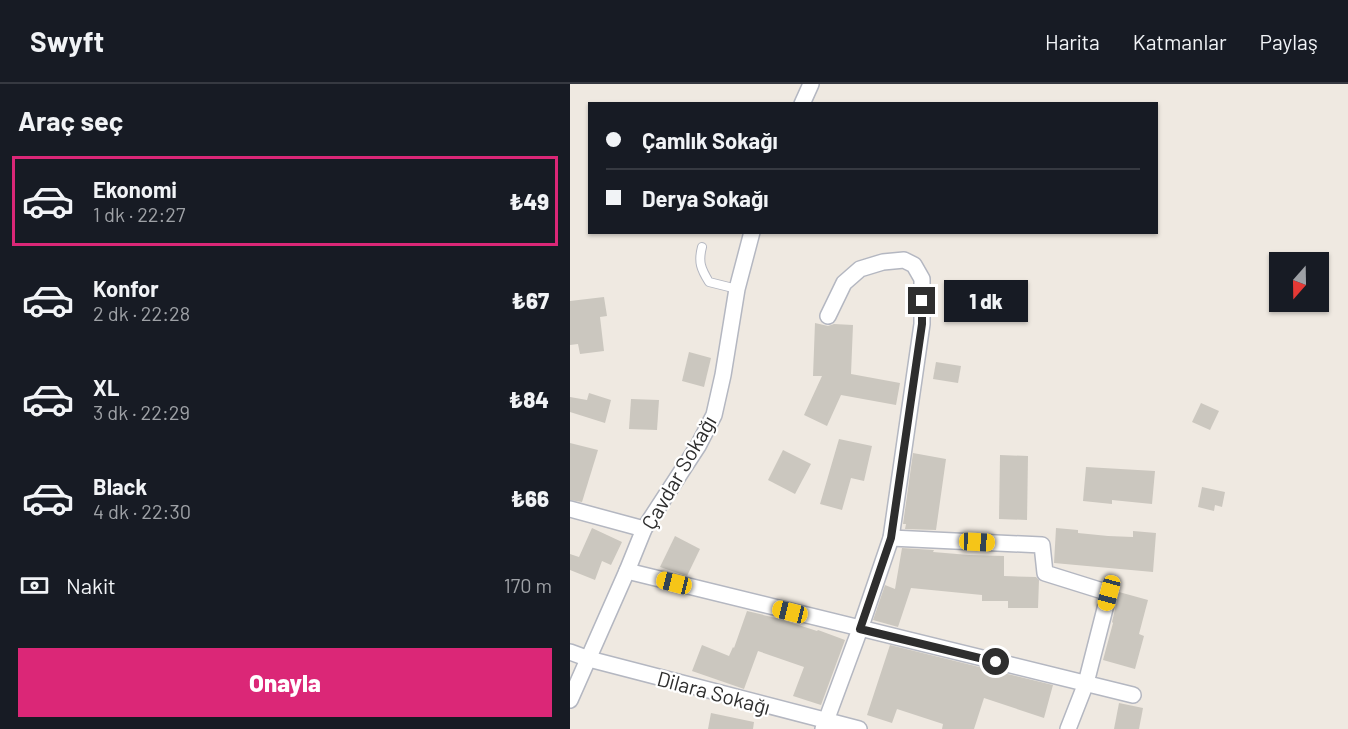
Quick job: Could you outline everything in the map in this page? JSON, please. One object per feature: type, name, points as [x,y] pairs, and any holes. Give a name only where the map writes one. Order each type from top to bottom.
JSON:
[{"type":"street","points":[[803,102],[812,84]]},
{"type":"street","name":"Çavdar Sokağı","points":[[570,700],[644,529],[698,446],[714,415],[723,375],[736,289],[751,234]]},
{"type":"street","points":[[825,725],[891,538],[922,324],[922,279],[914,265],[904,260],[883,262],[860,269],[844,283],[828,316]]},
{"type":"street","points":[[570,509],[644,529]]},
{"type":"street","points":[[891,538],[1042,545],[1045,573],[1109,593],[1086,683],[1068,729]]},
{"type":"street","points":[[627,571],[1133,695]]},
{"type":"street","name":"Dilara Sokağı","points":[[570,652],[825,725],[859,729]]},
{"type":"lane","points":[[702,247],[699,260],[709,282],[736,289]]},
{"type":"building","points":[[604,297],[607,316],[600,317],[604,351],[580,354],[578,344],[570,345],[570,301]]},
{"type":"building","points":[[815,323],[828,326],[853,325],[851,374],[900,383],[896,405],[841,395],[827,426],[804,415],[822,376],[813,376]]},
{"type":"building","points":[[689,352],[711,358],[704,387],[682,381]]},
{"type":"building","points":[[936,362],[961,366],[958,383],[933,379]]},
{"type":"building","points":[[589,393],[611,400],[605,423],[570,412],[570,397],[587,400]]},
{"type":"building","points":[[631,399],[659,400],[657,430],[629,429]]},
{"type":"building","points":[[1201,403],[1219,411],[1210,430],[1192,422]]},
{"type":"building","points":[[839,439],[872,446],[864,481],[851,478],[842,510],[820,504]]},
{"type":"building","points":[[570,443],[598,450],[582,502],[570,500]]},
{"type":"building","points":[[783,450],[811,464],[795,494],[768,480]]},
{"type":"building","points":[[913,453],[946,459],[936,530],[905,529],[906,524],[903,524]]},
{"type":"building","points":[[1000,455],[1028,456],[1027,520],[999,519]]},
{"type":"building","points":[[1086,467],[1155,471],[1152,504],[1112,500],[1112,504],[1083,501]]},
{"type":"building","points":[[1202,487],[1225,492],[1222,507],[1215,505],[1214,511],[1198,507]]},
{"type":"building","points":[[592,528],[622,542],[611,565],[602,561],[595,580],[570,570],[570,554],[579,557]]},
{"type":"building","points":[[1056,528],[1108,536],[1133,537],[1133,531],[1156,533],[1153,572],[1054,563]]},
{"type":"building","points":[[675,536],[700,549],[687,576],[660,567]]},
{"type":"building","points":[[902,548],[1004,556],[1004,576],[1036,577],[1039,580],[1038,608],[1008,608],[1008,601],[982,601],[982,595],[911,588],[898,627],[873,620],[885,585],[895,589]]},
{"type":"building","points":[[1119,592],[1148,600],[1139,634],[1144,636],[1135,669],[1103,660]]},
{"type":"building","points":[[747,611],[818,630],[845,640],[821,705],[793,696],[804,667],[758,651],[744,689],[692,671],[702,645],[729,656]]},
{"type":"building","points":[[890,645],[1053,685],[1044,718],[984,698],[974,729],[942,729],[943,724],[897,709],[892,723],[867,715]]},
{"type":"building","points":[[1119,703],[1143,708],[1139,729],[1114,729]]},
{"type":"building","points":[[711,713],[754,722],[753,729],[708,729]]},
{"type":"route","points":[[922,301],[922,324],[891,538],[860,629],[996,662]]}]
